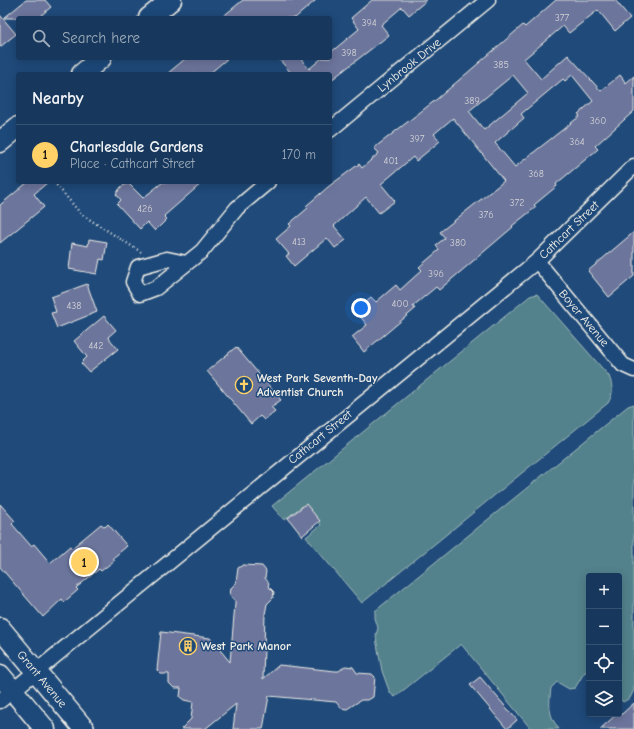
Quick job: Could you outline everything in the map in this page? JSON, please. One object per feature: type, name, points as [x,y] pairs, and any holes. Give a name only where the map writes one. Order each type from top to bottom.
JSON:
[{"type":"main road","points":[[151,16],[171,0]]},
{"type":"main road","points":[[84,72],[99,60]]},
{"type":"main road","points":[[0,142],[16,129]]},
{"type":"main road","name":"Grant Avenue","points":[[0,628],[84,729]]},
{"type":"main road","points":[[0,675],[6,695],[45,729]]},
{"type":"street","name":"Lynbrook Drive","points":[[332,128],[488,0]]},
{"type":"street","name":"Cathcart Street","points":[[6,695],[537,261],[634,166]]},
{"type":"street","points":[[186,263],[167,259],[138,267],[133,282],[140,294],[156,288],[202,251],[237,208],[266,184]]},
{"type":"street","name":"Boyer Avenue","points":[[537,261],[623,365],[634,370]]},
{"type":"path","points":[[56,184],[81,214],[156,262]]},
{"type":"green space","points":[[537,294],[609,376],[612,390],[608,403],[362,603],[306,537],[321,525],[305,504],[284,520],[272,506],[530,296]]},
{"type":"green space","points":[[634,404],[634,690],[630,698],[623,702],[622,701],[622,573],[586,573],[586,672],[575,688],[569,689],[557,682],[551,688],[550,710],[555,724],[559,729],[531,729],[461,644],[395,697],[390,693],[382,671],[377,644],[376,635],[378,628],[375,618],[375,611],[628,406]]},
{"type":"building","points":[[26,0],[45,0],[51,7],[40,16],[16,16],[16,18],[4,18]]},
{"type":"building","points":[[243,0],[316,0],[297,16],[223,16]]},
{"type":"building","points":[[372,0],[427,0],[409,15],[402,7],[381,25],[389,35],[332,79],[332,72],[290,72],[280,60],[302,60],[309,69],[320,60],[332,60],[332,51],[359,29],[351,18]]},
{"type":"building","points":[[556,0],[615,0],[630,18],[615,31],[598,10],[569,33],[563,26],[524,59],[541,79],[568,55],[601,91],[620,75],[626,83],[634,76],[634,111],[595,146],[598,149],[556,184],[557,186],[534,205],[536,207],[439,290],[436,287],[413,306],[415,309],[364,352],[352,337],[367,325],[355,310],[371,297],[376,302],[396,285],[400,290],[422,270],[419,267],[439,250],[436,245],[445,238],[440,232],[504,181],[453,118],[434,134],[440,141],[416,161],[413,157],[381,184],[395,201],[379,213],[366,197],[334,226],[346,240],[335,248],[327,238],[294,266],[286,256],[289,254],[276,239],[291,226],[289,224],[308,208],[306,206],[328,187],[359,164],[362,168],[379,153],[374,148],[437,99],[523,25],[525,27]],"holes":[[[513,75],[528,93],[484,130],[469,111]],[[572,75],[593,101],[578,114],[580,116],[515,167],[495,143],[524,118],[521,114],[563,79],[565,81]]]},
{"type":"building","points":[[0,15],[16,34],[0,47]]},
{"type":"building","points":[[184,60],[226,60],[211,72],[169,72]]},
{"type":"building","points":[[26,184],[46,184],[34,194],[44,207],[0,243],[0,205]]},
{"type":"building","points":[[129,184],[143,198],[160,184],[201,184],[164,216],[167,219],[155,231],[147,222],[140,229],[117,204],[121,200],[116,194],[121,187]]},
{"type":"building","points":[[634,232],[634,276],[609,297],[588,271]]},
{"type":"building","points":[[89,239],[107,242],[104,260],[100,259],[97,274],[69,269],[72,243],[88,246]]},
{"type":"building","points":[[87,284],[97,312],[57,328],[51,313],[56,312],[51,297]]},
{"type":"building","points":[[104,316],[116,330],[108,337],[118,349],[89,372],[81,363],[87,357],[74,341]]},
{"type":"building","name":"West Park Seventh-Day Adventist Church","points":[[236,347],[281,400],[271,407],[275,411],[264,420],[260,416],[251,424],[207,371]]},
{"type":"building","points":[[0,504],[15,521],[12,524],[31,546],[34,544],[50,563],[70,546],[72,548],[101,524],[105,527],[108,524],[127,546],[113,558],[115,560],[101,571],[99,569],[76,588],[78,590],[64,602],[62,599],[43,617],[0,567]]},
{"type":"building","points":[[306,504],[320,521],[302,536],[288,518]]},
{"type":"building","name":"West Park Manor","points":[[243,565],[262,566],[266,571],[265,578],[269,583],[268,586],[274,592],[273,598],[267,604],[265,614],[263,679],[279,665],[335,671],[339,671],[345,666],[353,667],[357,673],[372,674],[375,677],[373,697],[368,700],[361,700],[347,709],[341,708],[336,702],[269,696],[263,729],[233,729],[236,704],[205,729],[181,729],[191,719],[193,702],[184,700],[180,697],[181,688],[174,688],[169,683],[169,674],[161,674],[157,670],[161,632],[210,638],[230,662],[235,601],[230,595],[231,588],[236,583],[238,568]]},
{"type":"building","points":[[480,677],[517,720],[507,729],[470,685]]},
{"type":"building","points":[[634,703],[634,729],[600,729],[614,717],[622,717],[622,714]]},
{"type":"place","name":"West Park Seventh-Day Adventist Church","points":[[244,385]]},
{"type":"place","name":"Charlesdale Gardens","points":[[84,562]]},
{"type":"place","name":"West Park Manor","points":[[188,646]]}]
